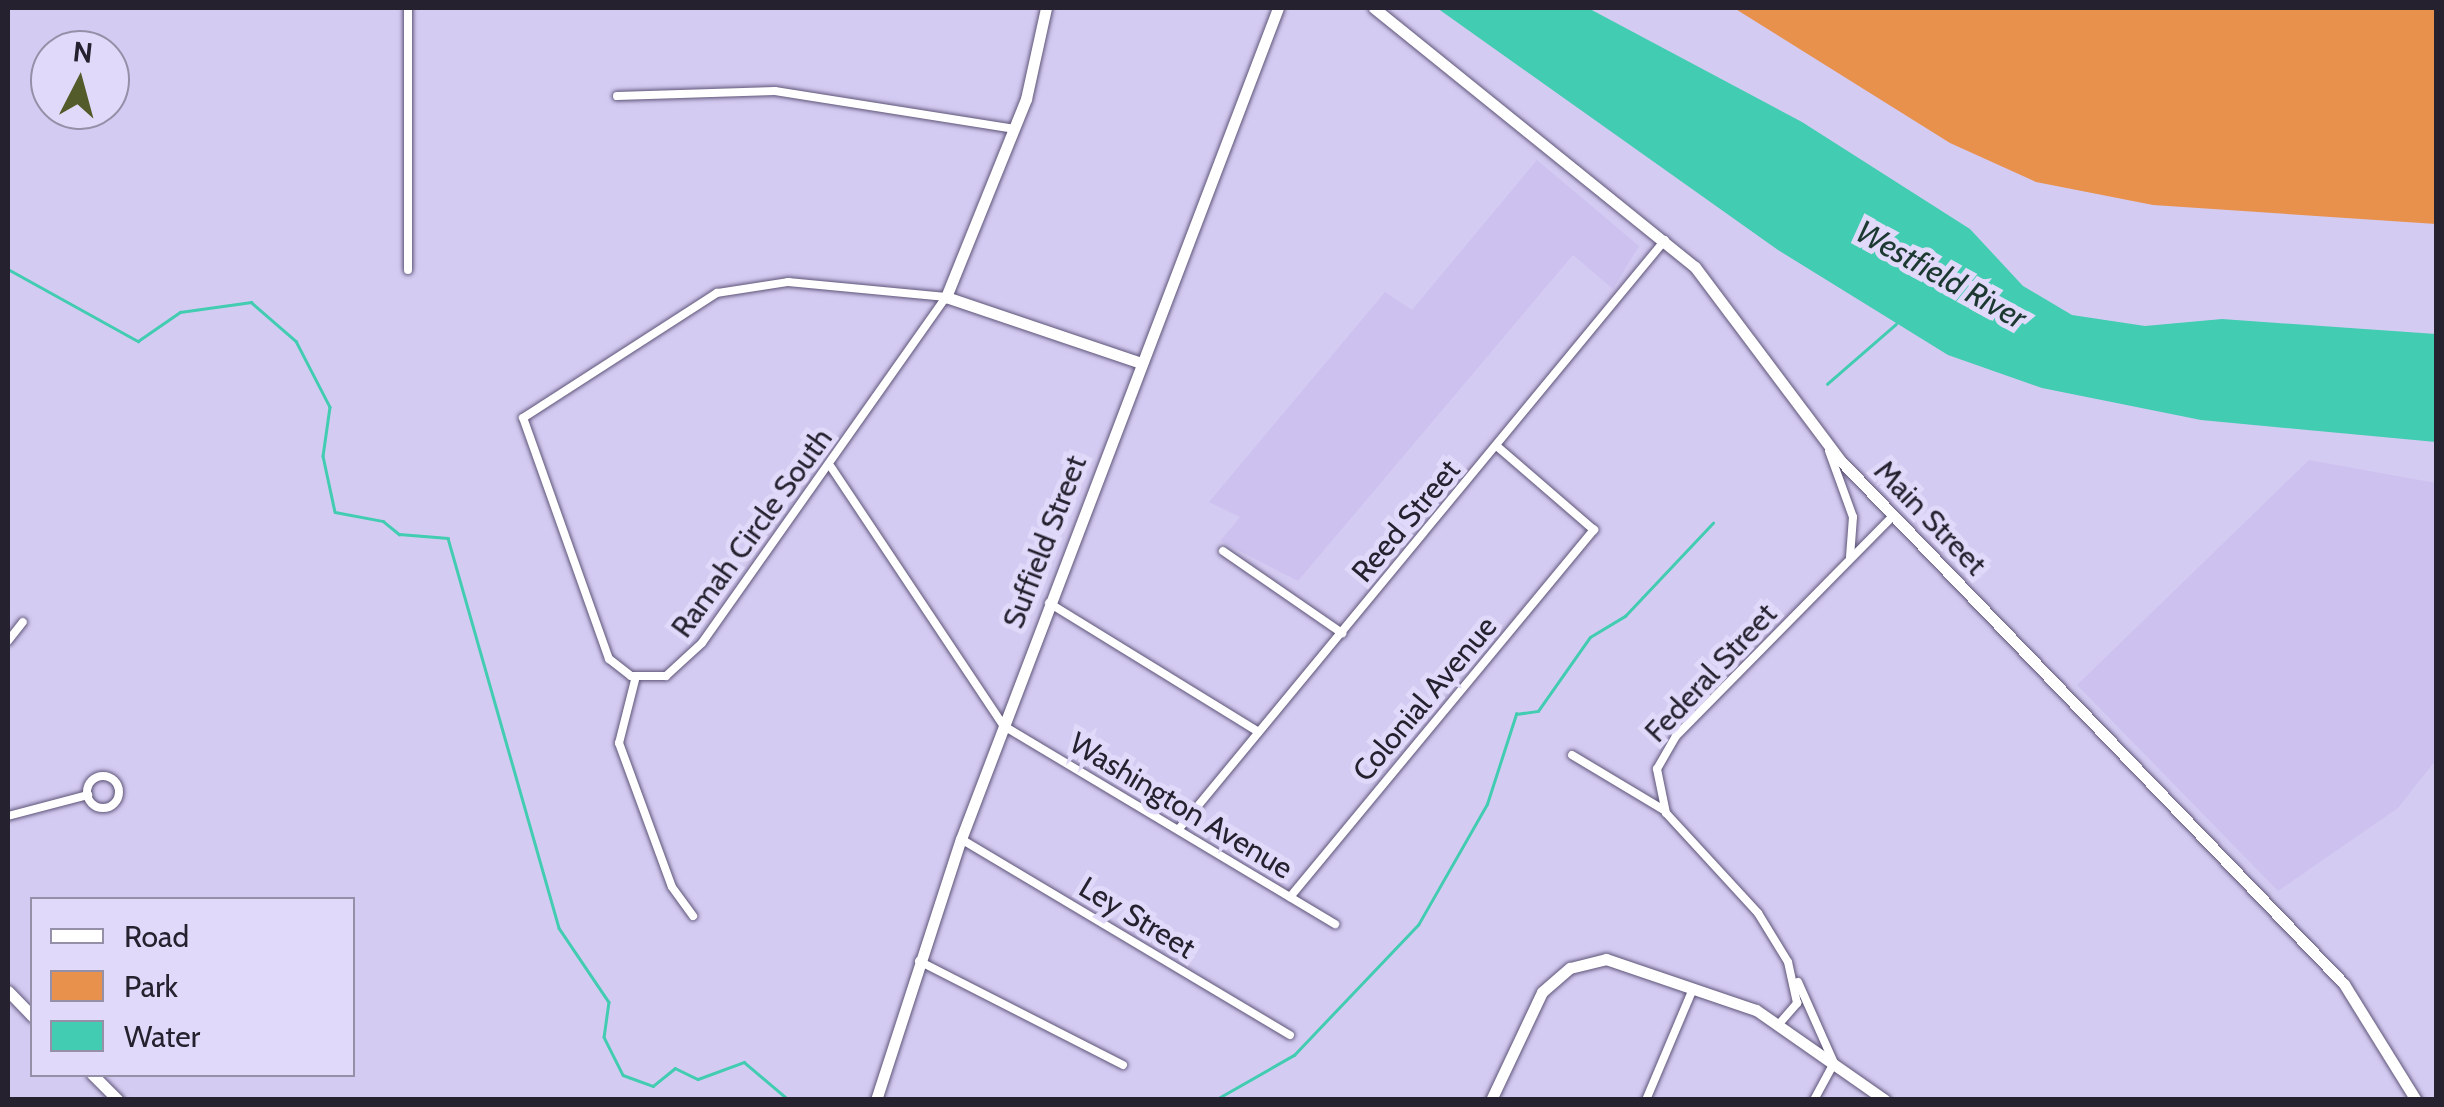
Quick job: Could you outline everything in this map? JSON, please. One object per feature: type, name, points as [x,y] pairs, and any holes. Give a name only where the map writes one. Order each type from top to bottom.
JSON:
[{"type":"main road","points":[[1046,8],[1016,129],[946,297],[1141,363]]},
{"type":"main road","name":"Suffield Street","points":[[876,1100],[961,838],[1278,8]]},
{"type":"main road","name":"Main Street","points":[[1374,8],[1666,239],[1724,300],[1825,443],[2330,968],[2380,1031],[2416,1100]]},
{"type":"main road","points":[[1491,1100],[1534,1004],[1565,971],[1612,960],[1695,985],[1779,1024],[1885,1100]]},
{"type":"main road","points":[[8,991],[30,1014]]},
{"type":"main road","points":[[95,1077],[118,1100]]},
{"type":"street","points":[[408,8],[408,270]]},
{"type":"street","points":[[617,96],[776,91],[1016,129]]},
{"type":"street","name":"Reed Street","points":[[1178,830],[1666,239]]},
{"type":"street","points":[[693,916],[672,887],[619,742],[636,676],[609,659],[524,418],[545,396],[739,285],[946,297]]},
{"type":"street","name":"Ramah Circle South","points":[[636,676],[666,676],[702,643],[831,466],[946,297]]},
{"type":"street","points":[[1825,443],[1853,517],[1848,561]]},
{"type":"street","name":"Colonial Avenue","points":[[1290,897],[1594,530],[1498,447]]},
{"type":"street","points":[[831,466],[1004,726]]},
{"type":"street","name":"Federal Street","points":[[1664,810],[1654,784],[1665,748],[1893,516]]},
{"type":"street","points":[[1224,550],[1342,634]]},
{"type":"street","points":[[1049,603],[1259,732]]},
{"type":"street","points":[[8,641],[23,622]]},
{"type":"street","name":"Washington Avenue","points":[[1004,726],[1335,924]]},
{"type":"street","points":[[1572,755],[1664,810],[1758,913],[1792,971],[1834,1063],[1814,1100]]},
{"type":"street","points":[[8,816],[88,795],[106,807],[118,788],[97,777],[88,795]]},
{"type":"street","name":"Ley Street","points":[[961,838],[1290,1035]]},
{"type":"street","points":[[919,961],[1123,1065]]},
{"type":"street","points":[[1779,1024],[1798,1003],[1792,971]]},
{"type":"street","points":[[1646,1100],[1695,985]]},
{"type":"shaded area","points":[[1537,160],[1639,246],[1613,289],[1573,255],[1298,581],[1220,541],[1240,517],[1209,502],[1385,292],[1412,310]]},
{"type":"shaded area","points":[[2309,460],[2436,483],[2436,760],[2398,808],[2278,891],[2077,685]]},
{"type":"green space","points":[[1734,8],[2436,8],[2436,224],[2153,205],[2036,182],[1950,143]]},
{"type":"water","name":"Westfield River","points":[[1437,8],[1588,8],[1802,122],[1970,229],[2023,286],[2072,315],[2145,326],[2222,319],[2436,334],[2436,442],[2201,420],[2042,388],[1948,355],[1778,250]]},
{"type":"waterway","points":[[8,269],[138,341],[180,312],[251,302],[296,341],[330,407],[323,456],[335,512],[383,521],[399,534],[448,538],[559,928],[609,1002],[604,1037],[623,1075],[653,1086],[675,1068],[698,1079],[744,1062],[789,1100]]},
{"type":"waterway","points":[[1827,384],[1896,324]]},
{"type":"waterway","points":[[1215,1100],[1294,1055],[1418,925],[1487,804],[1516,714],[1538,711],[1590,637],[1625,616],[1713,523]]}]
